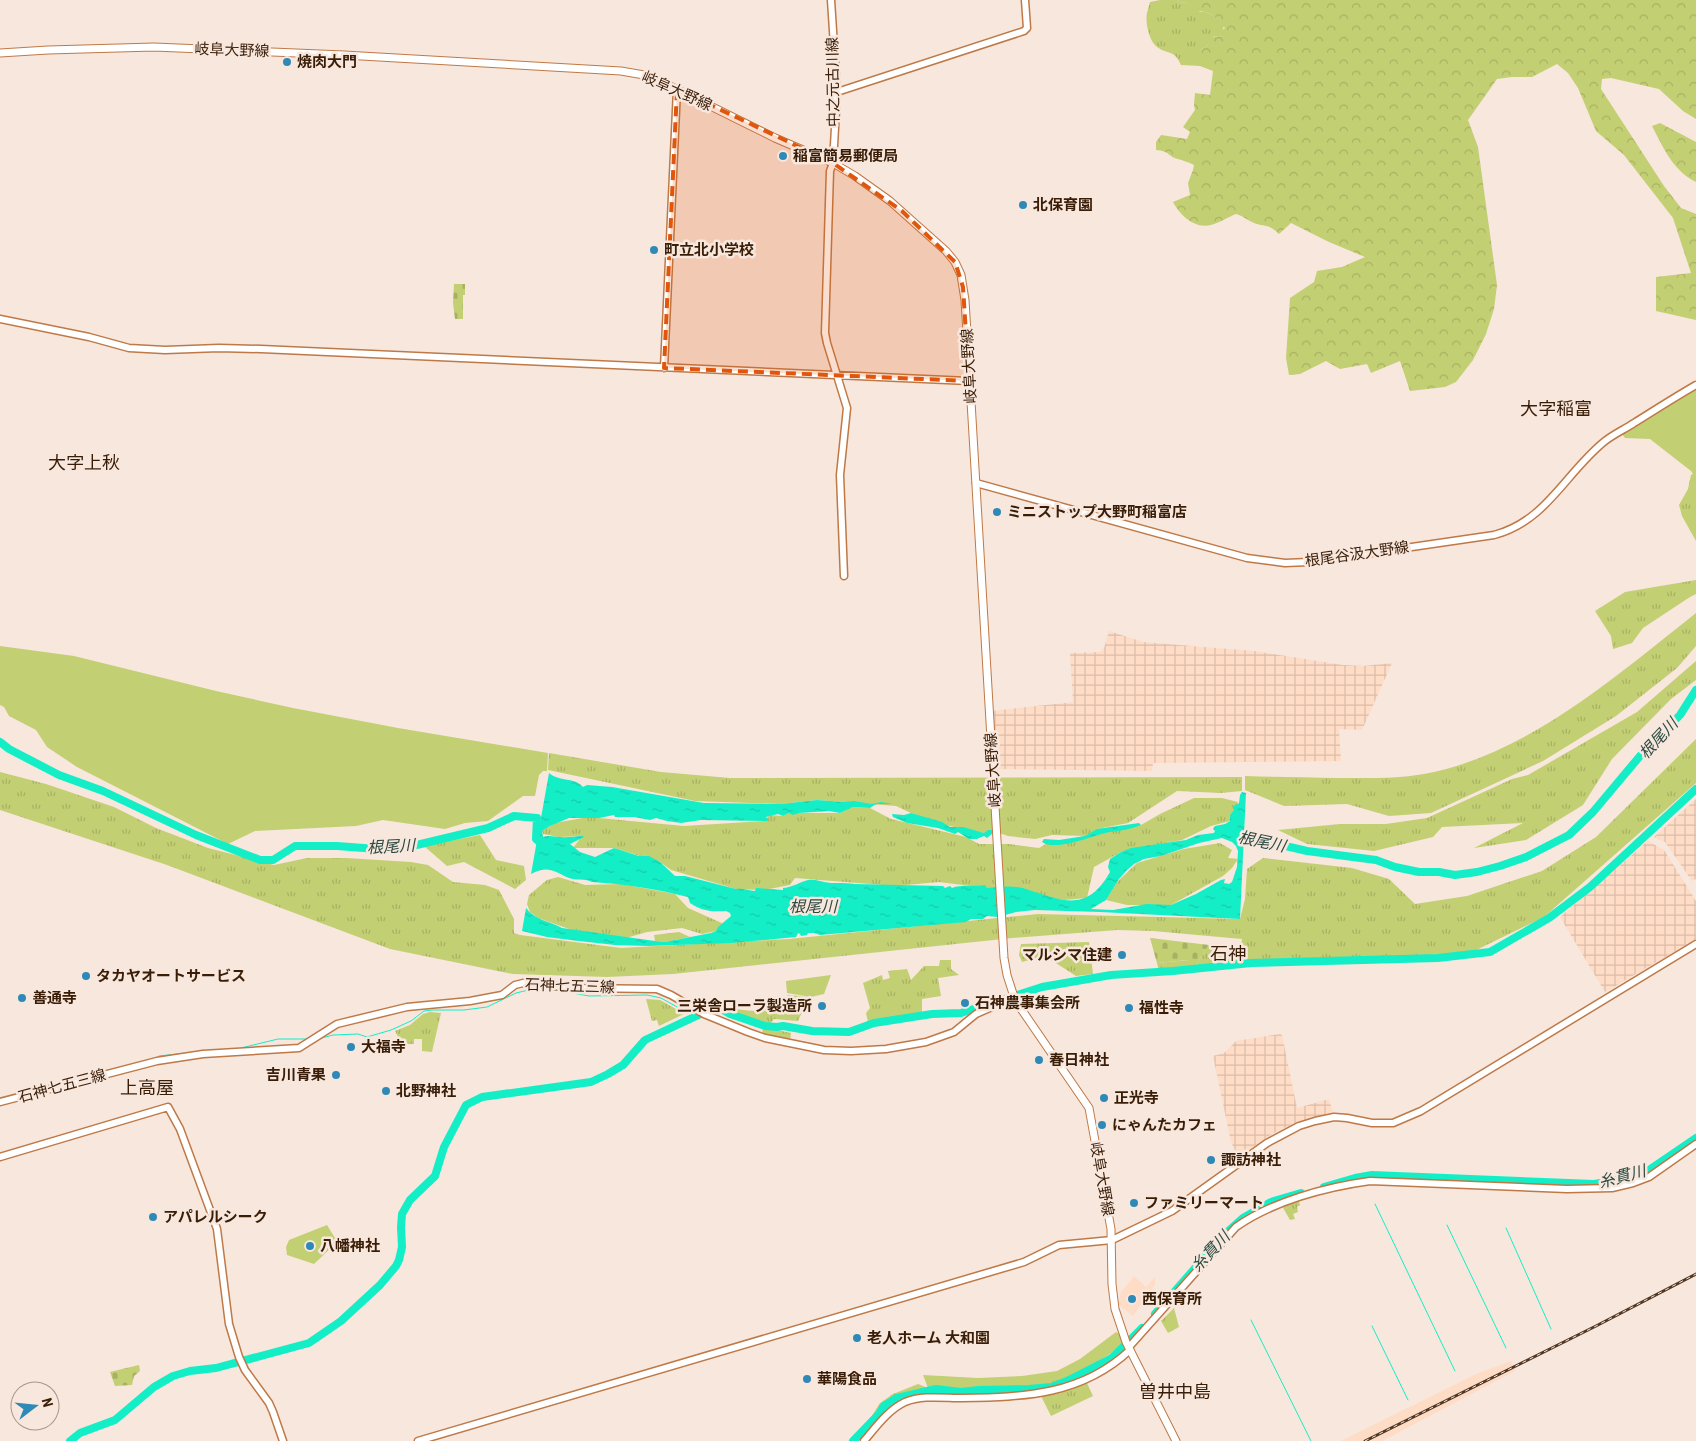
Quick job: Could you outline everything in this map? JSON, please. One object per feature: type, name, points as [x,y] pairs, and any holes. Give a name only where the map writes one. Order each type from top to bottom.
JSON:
[{"type":"main road","name":"岐阜大野線","points":[[0,53],[154,47],[440,60],[634,73],[654,78],[775,138],[833,163],[890,201],[946,251],[961,275],[964,287],[993,779],[1007,975],[1014,997],[1088,1108],[1112,1240],[1112,1284],[1115,1309],[1121,1330],[1176,1441]]},
{"type":"street","name":"中之元古川線","points":[[831,0],[837,92],[833,163],[830,171],[825,333],[847,408],[840,475],[844,576]]},
{"type":"street","points":[[837,92],[1024,31],[1027,28],[1026,0]]},
{"type":"street","points":[[664,368],[678,90]]},
{"type":"street","points":[[0,319],[89,337],[129,348],[261,349],[970,382]]},
{"type":"street","name":"根尾谷汲大野線","points":[[976,483],[1247,558],[1285,563],[1309,562],[1494,535],[1510,530],[1537,513],[1585,460],[1606,440],[1696,385]]},
{"type":"street","points":[[418,1441],[1024,1262],[1059,1246],[1112,1240],[1172,1211],[1267,1143],[1299,1126],[1315,1120],[1334,1117],[1372,1123],[1393,1123],[1421,1111],[1696,944]]},
{"type":"street","name":"石神七五三線","points":[[0,1102],[157,1061],[203,1054],[299,1048],[337,1024],[407,1008],[470,1001],[502,994],[515,985],[523,983],[575,988],[656,989],[704,1014],[765,1038],[824,1050],[851,1052],[886,1049],[926,1042],[954,1032],[976,1014],[1014,997]]},
{"type":"street","points":[[0,1157],[168,1107],[180,1129],[217,1229],[229,1324],[240,1360],[273,1412],[283,1441]]},
{"type":"street","points":[[864,1441],[889,1412],[905,1402],[919,1399],[1027,1395],[1059,1390],[1087,1379],[1120,1360],[1236,1228],[1248,1219],[1278,1204],[1354,1183],[1370,1181],[1567,1189],[1612,1188],[1649,1177],[1696,1144]]},
{"type":"highlighted area","points":[[677,89],[833,163],[902,211],[955,262],[963,287],[969,381],[664,368]]},
{"type":"shaded area","points":[[1109,631],[1143,642],[1254,651],[1343,665],[1363,666],[1392,663],[1362,730],[1339,729],[1341,761],[1153,763],[1152,771],[998,769],[996,766],[992,711],[1073,702],[1070,653],[1100,652],[1104,648]]},
{"type":"shaded area","points":[[1696,799],[1696,879],[1692,881],[1665,842],[1654,837]]},
{"type":"shaded area","points":[[1648,841],[1664,850],[1696,901],[1696,939],[1605,992],[1560,917]]},
{"type":"shaded area","points":[[1282,1035],[1297,1108],[1329,1099],[1333,1113],[1297,1122],[1272,1134],[1238,1157],[1231,1142],[1213,1056],[1224,1053],[1236,1041]]},
{"type":"shaded area","name":"西保育所","points":[[1134,1276],[1146,1287],[1155,1277],[1155,1285],[1133,1316],[1118,1304],[1121,1292]]},
{"type":"shaded area","points":[[1511,1361],[1515,1371],[1382,1441],[1341,1441],[1474,1375]]},
{"type":"green space","points":[[1178,0],[1179,2],[1187,3],[1200,12],[1206,12],[1214,16],[1224,26],[1220,37],[1212,36],[1207,46],[1200,50],[1200,66],[1181,65],[1173,54],[1154,44],[1147,26],[1147,13],[1150,2]]},
{"type":"green space","points":[[1178,0],[1696,0],[1696,119],[1683,111],[1659,89],[1611,78],[1602,79],[1601,89],[1664,186],[1681,208],[1696,214],[1696,320],[1656,311],[1656,277],[1691,273],[1673,218],[1624,155],[1596,131],[1578,88],[1568,73],[1557,64],[1532,77],[1497,79],[1468,120],[1478,147],[1497,285],[1494,309],[1486,334],[1473,360],[1456,382],[1445,387],[1410,391],[1400,361],[1371,373],[1367,364],[1340,369],[1326,361],[1300,374],[1289,375],[1286,358],[1290,298],[1314,282],[1317,271],[1342,267],[1365,257],[1291,223],[1279,234],[1271,228],[1256,224],[1236,214],[1217,223],[1205,226],[1188,220],[1176,207],[1173,202],[1190,195],[1188,183],[1194,165],[1174,158],[1164,151],[1156,150],[1156,142],[1161,135],[1187,139],[1190,132],[1183,127],[1195,110],[1195,93],[1210,95],[1213,71],[1200,66],[1200,50],[1207,46],[1211,36],[1220,37],[1221,31],[1225,28],[1214,16],[1206,12],[1196,11],[1187,3],[1179,2]]},
{"type":"green space","points":[[1660,123],[1696,142],[1696,182],[1681,172],[1665,150],[1652,126]]},
{"type":"green space","points":[[454,284],[465,284],[463,319],[455,319],[453,303]]},
{"type":"green space","points":[[1696,387],[1696,478],[1691,471],[1650,439],[1625,438],[1622,434]]},
{"type":"green space","points":[[1696,472],[1696,541],[1682,516],[1679,505],[1688,489],[1691,475]]},
{"type":"green space","points":[[1696,580],[1696,594],[1643,628],[1632,643],[1613,649],[1611,636],[1595,611],[1625,592]]},
{"type":"green space","points":[[1696,613],[1696,646],[1677,668],[1616,716],[1543,761],[1431,813],[1389,816],[1347,804],[1284,806],[1245,790],[1245,776],[1337,778],[1413,776],[1462,764],[1499,750],[1569,710],[1602,687]]},
{"type":"green space","points":[[0,646],[74,656],[293,708],[548,753],[547,771],[543,771],[539,775],[535,796],[523,796],[488,821],[465,823],[445,829],[383,820],[356,826],[255,831],[228,844],[77,767],[47,747],[36,730],[9,716],[4,707],[0,705]]},
{"type":"green space","points":[[1696,661],[1696,680],[1671,699],[1612,759],[1583,805],[1526,840],[1474,848],[1523,823],[1442,827],[1433,837],[1374,851],[1307,844],[1278,830],[1340,824],[1386,824],[1427,818],[1512,779],[1528,775],[1637,712]]},
{"type":"green space","points":[[1696,739],[1696,783],[1544,917],[1466,955],[1382,959],[1239,961],[1242,939],[1153,931],[1117,930],[1012,938],[673,974],[607,977],[513,974],[390,949],[167,865],[0,810],[0,772],[46,784],[114,807],[156,828],[208,848],[274,865],[307,858],[346,858],[411,862],[428,865],[453,882],[485,885],[499,890],[514,919],[514,933],[621,948],[789,939],[1038,914],[1240,919],[1245,899],[1247,869],[1263,858],[1352,868],[1389,879],[1415,904],[1467,896],[1542,871],[1596,837]]},
{"type":"green space","points":[[549,753],[661,772],[730,778],[1242,777],[1242,791],[1221,793],[1177,791],[1128,823],[1097,829],[1141,825],[1194,798],[1222,798],[1238,802],[1230,821],[1211,826],[1182,840],[1121,852],[1094,867],[1087,898],[1064,900],[939,882],[895,886],[795,878],[790,885],[764,890],[736,889],[671,870],[660,862],[614,848],[573,848],[582,836],[559,837],[543,834],[542,831],[555,823],[588,817],[684,826],[764,821],[770,815],[783,816],[789,813],[840,813],[853,807],[870,808],[891,819],[966,837],[979,844],[1009,844],[1039,848],[1046,844],[1085,836],[1052,835],[1035,839],[1008,836],[993,831],[984,833],[945,825],[896,806],[817,800],[781,804],[695,801],[548,770]]},
{"type":"green space","points":[[480,835],[496,860],[524,866],[526,880],[515,889],[464,862],[447,866],[424,846]]},
{"type":"green space","points":[[1220,843],[1232,850],[1228,858],[1238,859],[1232,868],[1223,876],[1171,905],[1127,905],[1106,900],[1117,882],[1137,863],[1184,849]]},
{"type":"green space","points":[[558,877],[585,885],[622,884],[675,894],[688,908],[724,924],[716,931],[702,934],[682,928],[647,932],[626,938],[572,930],[538,918],[530,912],[527,904],[529,895],[547,880]]},
{"type":"green space","points":[[679,932],[690,937],[665,942],[655,941],[654,935]]},
{"type":"green space","points":[[1150,938],[1209,945],[1195,967],[1189,967],[1188,960],[1157,963]]},
{"type":"green space","points":[[1089,942],[1093,974],[1076,976],[1045,956],[1022,962],[1019,955],[1021,944]]},
{"type":"green space","points":[[1209,945],[1239,950],[1237,964],[1159,971],[1157,963],[1189,960],[1195,967]]},
{"type":"green space","points":[[940,960],[951,960],[951,969],[959,975],[938,978],[941,996],[922,999],[922,1012],[868,1022],[866,1013],[870,1008],[863,983],[882,975],[883,980],[890,978],[888,971],[907,969],[911,980],[924,966],[939,966]]},
{"type":"green space","points":[[831,975],[824,994],[811,997],[787,993],[786,981]]},
{"type":"green space","points":[[788,995],[809,997],[798,1021],[774,1019],[770,1024],[711,1009],[704,1003],[744,1010],[763,1011],[782,1006]]},
{"type":"green space","points":[[646,999],[660,1000],[676,1009],[684,1008],[686,1013],[659,1026],[657,1020],[652,1021]]},
{"type":"green space","points":[[430,1012],[441,1013],[432,1052],[422,1051],[422,1039],[414,1039],[414,1044],[402,1044],[395,1031],[410,1025],[423,1014]]},
{"type":"green space","points":[[763,1027],[791,1033],[790,1041],[762,1036]]},
{"type":"green space","points":[[1299,1201],[1298,1212],[1293,1214],[1295,1219],[1290,1220],[1282,1206]]},
{"type":"green space","points":[[327,1225],[335,1238],[335,1244],[314,1264],[287,1255],[286,1247],[289,1240]]},
{"type":"green space","points":[[1174,1308],[1179,1327],[1168,1333],[1161,1321]]},
{"type":"green space","points":[[1116,1332],[1121,1335],[1123,1343],[1118,1349],[1078,1374],[1039,1385],[976,1389],[928,1388],[923,1375],[978,1378],[1022,1376],[1057,1371],[1080,1359]]},
{"type":"green space","points":[[1123,1343],[1124,1349],[1111,1362],[1067,1384],[1039,1391],[917,1395],[898,1403],[884,1413],[859,1441],[851,1441],[868,1422],[880,1403],[893,1394],[918,1384],[928,1388],[1078,1374],[1118,1349]]},
{"type":"green space","points":[[139,1365],[140,1371],[134,1376],[132,1385],[115,1386],[110,1372]]},
{"type":"green space","points":[[1086,1381],[1093,1396],[1051,1416],[1041,1396],[1070,1388]]},
{"type":"water","points":[[549,773],[557,778],[576,782],[583,787],[587,785],[612,787],[704,803],[781,804],[817,800],[893,804],[876,804],[870,808],[853,807],[840,813],[829,811],[793,815],[789,813],[783,816],[778,814],[766,817],[768,821],[701,820],[681,823],[656,818],[650,820],[634,817],[615,817],[614,815],[599,818],[569,818],[542,831],[543,837],[583,836],[570,844],[580,852],[595,857],[614,848],[639,856],[649,856],[660,862],[675,876],[685,876],[736,889],[753,891],[756,888],[783,890],[783,888],[808,880],[831,883],[943,886],[945,888],[950,886],[952,888],[985,885],[987,888],[1017,887],[1063,900],[1083,899],[1092,894],[1110,872],[1108,867],[1110,859],[1121,852],[1131,848],[1186,840],[1198,835],[1214,833],[1213,829],[1215,826],[1230,821],[1230,815],[1234,810],[1234,806],[1239,803],[1240,795],[1242,792],[1246,793],[1240,919],[1035,910],[1016,912],[998,917],[987,916],[983,919],[971,919],[966,922],[820,935],[808,933],[801,936],[798,933],[796,937],[732,943],[648,946],[615,945],[547,937],[522,931],[526,908],[538,918],[562,928],[665,942],[711,933],[716,931],[731,916],[726,911],[711,911],[694,906],[690,903],[688,897],[628,886],[572,879],[546,869],[531,874]],"holes":[[[1222,838],[1232,842],[1238,851],[1237,867],[1232,882],[1229,884],[1224,883],[1225,879],[1221,880],[1171,905],[1147,904],[1113,910],[1091,909],[1106,900],[1127,870],[1144,859],[1161,856],[1199,843]]]},
{"type":"water","points":[[911,813],[942,822],[950,827],[963,827],[984,833],[988,830],[993,830],[994,832],[987,838],[984,836],[977,839],[969,839],[958,832],[955,834],[938,828],[907,823],[893,817],[892,814],[904,815]]},
{"type":"water","points":[[1139,823],[1141,825],[1126,830],[1110,832],[1066,844],[1049,845],[1042,842],[1044,839],[1059,840],[1085,836],[1097,829]]},
{"type":"waterway","name":"根尾川","points":[[1234,834],[1307,851],[1376,860],[1395,867],[1419,872],[1439,872],[1455,875],[1500,866],[1526,857],[1569,835],[1593,812],[1640,756],[1680,715],[1696,690]]},
{"type":"waterway","name":"根尾川","points":[[0,742],[9,749],[59,775],[103,791],[196,835],[260,860],[273,860],[295,846],[404,848],[488,828],[514,816],[537,818],[536,839],[544,846]]},
{"type":"waterway","points":[[70,1441],[80,1433],[115,1420],[154,1387],[173,1376],[190,1371],[216,1368],[309,1343],[341,1321],[380,1285],[396,1266],[402,1247],[402,1214],[410,1200],[435,1176],[444,1147],[466,1105],[482,1097],[591,1082],[623,1065],[645,1040],[718,1007],[730,1014],[765,1026],[783,1026],[812,1031],[849,1032],[874,1023],[932,1014],[961,1013],[1042,987],[1111,975],[1251,963],[1438,958],[1490,952],[1549,918],[1590,887],[1696,789]]},
{"type":"waterway","points":[[318,1039],[333,1035],[358,1034],[367,1037],[391,1030],[411,1021],[424,1011],[464,1010],[487,1007],[516,993],[537,988]]},
{"type":"waterway","points":[[551,989],[589,996],[647,995],[661,998],[679,1008],[686,1006]]},
{"type":"waterway","points":[[695,1004],[699,1004],[707,1011]]},
{"type":"waterway","points":[[241,1048],[278,1039],[309,1039]]},
{"type":"waterway","points":[[159,1056],[195,1052]]},
{"type":"waterway","name":"糸貫川","points":[[1324,1187],[1372,1175],[1594,1184],[1646,1172],[1696,1138]]},
{"type":"waterway","name":"糸貫川","points":[[1155,1314],[1224,1235],[1243,1218],[1271,1202],[1301,1193]]},
{"type":"waterway","points":[[1375,1204],[1455,1371]]},
{"type":"waterway","points":[[1447,1225],[1506,1348]]},
{"type":"waterway","points":[[1506,1228],[1551,1329]]},
{"type":"waterway","points":[[1251,1320],[1311,1441]]},
{"type":"waterway","points":[[1372,1326],[1408,1400]]},
{"type":"waterway","name":"糸貫川","points":[[853,1441],[879,1414],[884,1406],[897,1398],[936,1389],[961,1392],[1052,1387],[1112,1358],[1142,1328]]},
{"type":"railway","points":[[1365,1441],[1696,1274]]},
{"type":"place","name":"焼肉大門","points":[[287,62]]},
{"type":"place","name":"稲富簡易郵便局","points":[[783,156]]},
{"type":"place","name":"北保育園","points":[[1023,205]]},
{"type":"place","name":"町立北小学校","points":[[654,250]]},
{"type":"place","name":"ミニストップ大野町稲富店","points":[[997,512]]},
{"type":"place","name":"マルシマ住建","points":[[1122,955]]},
{"type":"place","name":"タカヤオートサービス","points":[[86,976]]},
{"type":"place","name":"善通寺","points":[[22,998]]},
{"type":"place","name":"石神農事集会所","points":[[965,1003]]},
{"type":"place","name":"三栄舎ローラ製造所","points":[[822,1006]]},
{"type":"place","name":"福性寺","points":[[1129,1008]]},
{"type":"place","name":"大福寺","points":[[351,1047]]},
{"type":"place","name":"春日神社","points":[[1039,1060]]},
{"type":"place","name":"吉川青果","points":[[336,1075]]},
{"type":"place","name":"北野神社","points":[[386,1091]]},
{"type":"place","name":"正光寺","points":[[1104,1098]]},
{"type":"place","name":"にゃんたカフェ","points":[[1102,1125]]},
{"type":"place","name":"諏訪神社","points":[[1211,1160]]},
{"type":"place","name":"ファミリーマート","points":[[1134,1203]]},
{"type":"place","name":"アパレルシーク","points":[[153,1217]]},
{"type":"place","name":"八幡神社","points":[[310,1246]]},
{"type":"place","name":"西保育所","points":[[1132,1299]]},
{"type":"place","name":"老人ホーム 大和園","points":[[857,1338]]},
{"type":"place","name":"華陽食品","points":[[807,1379]]},
{"type":"district","name":"大字稲富","points":[[1556,409]]},
{"type":"district","name":"大字上秋","points":[[84,463]]},
{"type":"district","name":"石神","points":[[1228,954]]},
{"type":"district","name":"上高屋","points":[[147,1088]]},
{"type":"district","name":"曽井中島","points":[[1175,1392]]}]
